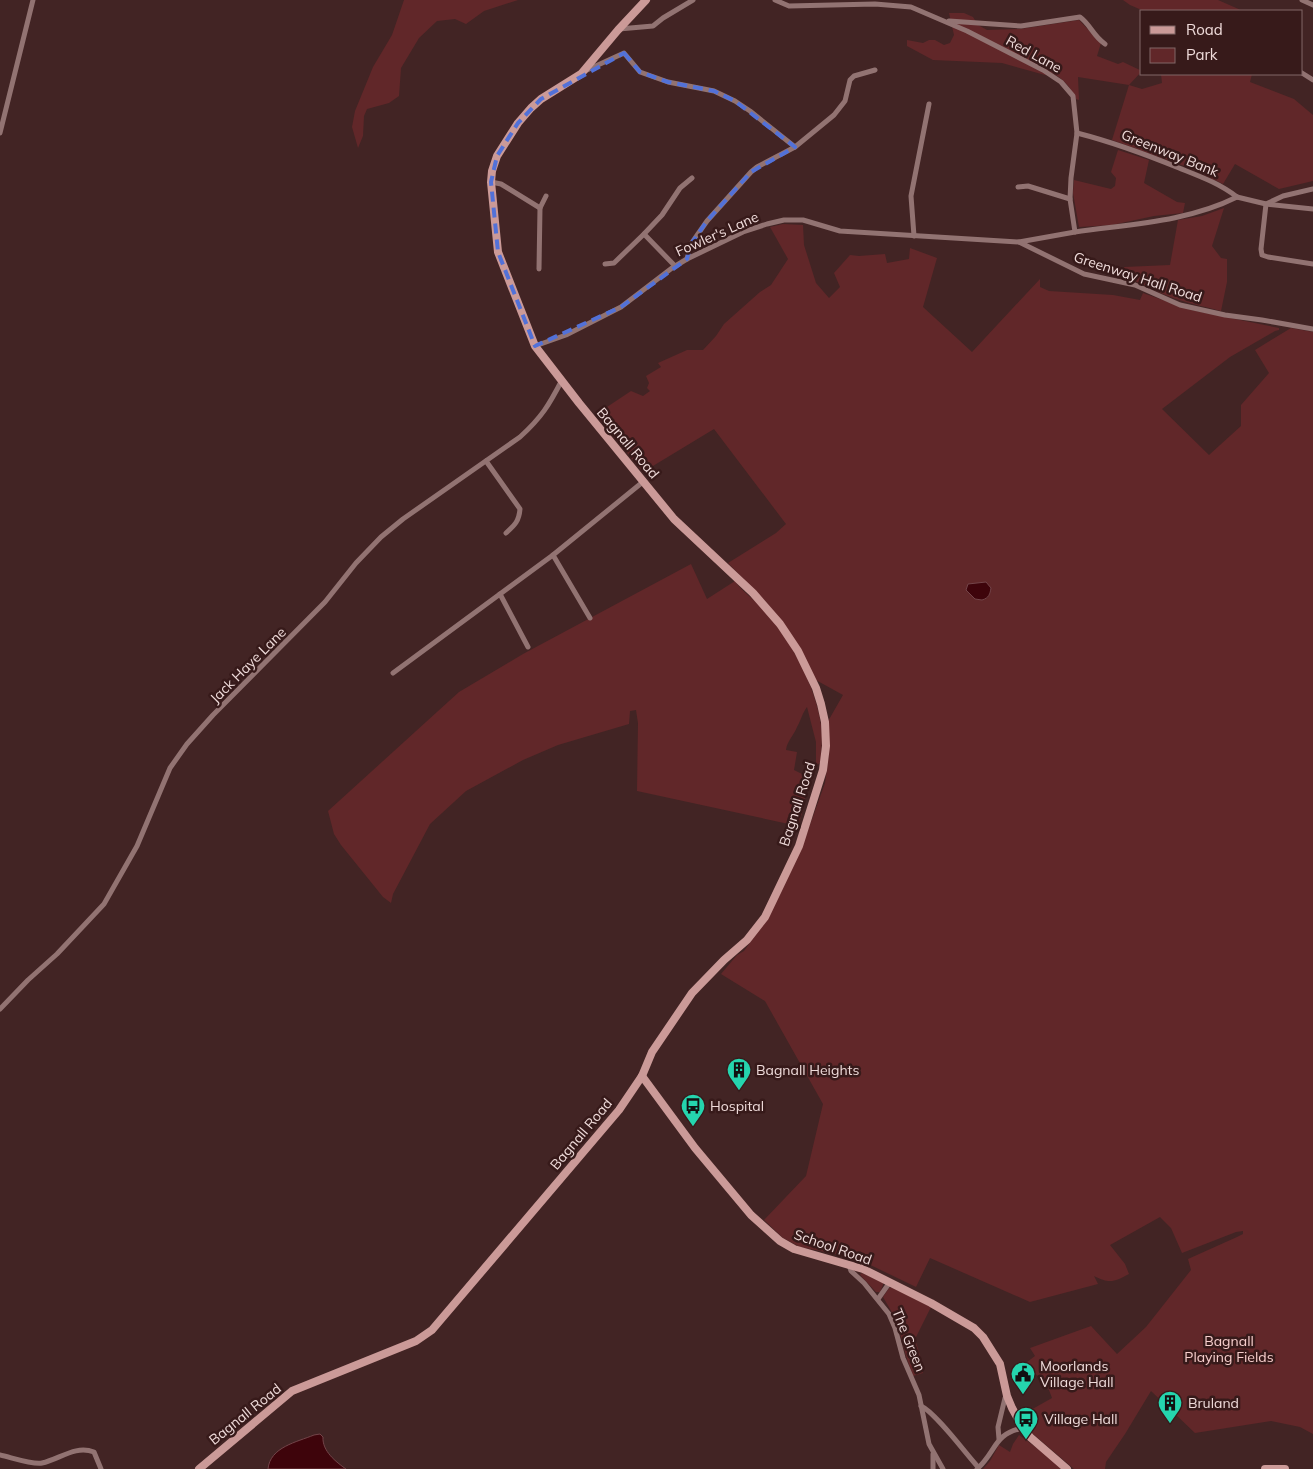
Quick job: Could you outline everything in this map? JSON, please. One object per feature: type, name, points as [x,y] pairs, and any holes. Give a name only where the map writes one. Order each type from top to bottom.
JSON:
[{"type":"street","points":[[0,134],[33,0]]},
{"type":"street","name":"Bagnall Road","points":[[199,1469],[292,1392],[416,1341],[432,1330],[619,1110],[642,1076],[652,1052],[692,992],[747,940],[765,917],[799,846],[823,770],[826,746],[825,722],[816,688],[798,651],[780,624],[746,587],[704,545],[684,529],[535,346],[498,252],[492,182],[492,171],[497,156],[518,123],[531,108],[541,99],[581,74],[646,0]]},
{"type":"street","points":[[618,30],[653,26],[693,0]]},
{"type":"street","points":[[775,0],[789,6],[826,4],[900,5],[911,7],[946,21],[1021,26],[1080,17],[1085,20],[1096,37],[1105,44]]},
{"type":"street","points":[[1303,0],[1313,6]]},
{"type":"street","name":"Red Lane","points":[[946,21],[1043,70],[1061,82],[1073,96],[1077,133],[1070,178],[1070,199],[1075,232]]},
{"type":"street","points":[[581,74],[624,53],[640,72],[668,82],[714,91],[735,101],[795,147]]},
{"type":"street","points":[[687,259],[691,244],[707,221],[751,172],[795,147],[834,115],[845,101],[850,80],[854,76],[875,70]]},
{"type":"street","points":[[914,236],[912,196],[929,104]]},
{"type":"street","name":"Greenway Bank","points":[[1077,133],[1114,142],[1173,165],[1224,187],[1236,197]]},
{"type":"street","points":[[606,264],[614,263],[644,234],[662,215],[680,188],[692,178]]},
{"type":"street","points":[[492,182],[501,184],[540,208]]},
{"type":"street","points":[[1018,187],[1028,186],[1070,199]]},
{"type":"street","points":[[1266,204],[1284,196],[1313,189]]},
{"type":"street","points":[[539,269],[540,208],[546,196]]},
{"type":"street","points":[[1019,242],[1177,218],[1219,205],[1236,197],[1266,204],[1313,209]]},
{"type":"street","points":[[1266,204],[1260,249],[1262,255],[1313,264]]},
{"type":"street","name":"Fowler's Lane","points":[[535,346],[566,335],[621,307],[687,259],[743,232],[784,220],[803,220],[840,231],[1019,242]]},
{"type":"street","points":[[644,234],[675,266]]},
{"type":"street","name":"Greenway Hall Road","points":[[1019,242],[1084,274],[1135,285],[1180,304],[1225,315],[1313,329]]},
{"type":"street","name":"Jack Haye Lane","points":[[0,1009],[57,954],[104,904],[137,846],[170,768],[187,744],[213,715],[325,602],[374,544],[403,519],[515,441],[538,421],[550,404],[562,380]]},
{"type":"street","points":[[486,461],[520,509],[516,525],[506,533]]},
{"type":"street","points":[[393,674],[554,554],[644,482]]},
{"type":"street","points":[[554,554],[590,618]]},
{"type":"street","points":[[500,594],[528,647]]},
{"type":"street","name":"School Road","points":[[642,1076],[695,1148],[750,1215],[780,1241],[794,1249],[849,1265],[890,1282],[957,1316],[984,1336],[1000,1364],[1007,1396],[1023,1428],[1030,1437],[1068,1469]]},
{"type":"street","name":"The Green","points":[[849,1265],[851,1271],[889,1314],[903,1358],[919,1395],[926,1436],[933,1454],[943,1469]]},
{"type":"street","points":[[878,1300],[890,1282]]},
{"type":"street","name":"School Road","points":[[977,1468],[990,1455],[999,1439],[998,1427],[1007,1396]]},
{"type":"street","name":"The Green","points":[[922,1406],[938,1420],[977,1468]]},
{"type":"street","points":[[999,1439],[1006,1433],[1023,1428]]},
{"type":"street","points":[[0,1455],[40,1464],[69,1452],[86,1449],[94,1452],[102,1469]]},
{"type":"street","name":"The Green","points":[[933,1454],[933,1469]]},
{"type":"street","points":[[1266,1469],[1285,1469]]},
{"type":"highlighted area","points":[[624,53],[640,72],[668,82],[714,91],[735,101],[795,147],[751,172],[707,221],[691,244],[687,259],[621,307],[535,346],[498,252],[491,182],[497,156],[518,123],[541,99]]},
{"type":"green space","points":[[404,0],[518,0],[484,11],[466,24],[455,19],[437,21],[419,38],[401,68],[399,96],[389,103],[367,109],[364,116],[363,136],[358,148],[352,127],[355,111],[373,67],[392,35]]},
{"type":"green space","points":[[1123,0],[1218,0],[1241,10],[1142,10]]},
{"type":"green space","points":[[949,13],[964,13],[973,17],[978,25],[987,30],[1020,29],[1079,20],[1101,43],[1097,56],[1118,64],[1123,62],[1140,70],[1140,73],[1129,85],[1078,77],[1079,100],[1076,99],[1066,83],[1050,72],[1045,75],[1002,63],[933,60],[907,46],[907,40],[923,43],[935,40],[944,45],[950,43],[954,35]]},
{"type":"green space","points":[[1161,75],[1252,75],[1250,82],[1294,99],[1313,115],[1313,181],[1279,189],[1235,164],[1223,184],[1190,168],[1112,140],[1129,85],[1142,89],[1162,83]]},
{"type":"green space","points":[[1118,150],[1149,160],[1144,183],[1177,202],[1185,203],[1183,213],[1154,216],[1112,225],[1079,227],[1073,193],[1074,180],[1111,189],[1115,186],[1116,178],[1111,172]]},
{"type":"green space","points":[[1224,208],[1212,246],[1221,258],[1227,259],[1227,282],[1221,311],[1187,303],[1125,278],[1124,267],[1170,265],[1178,220],[1202,216]]},
{"type":"green space","name":"Bagnall Playing Fields","points":[[783,224],[803,225],[804,245],[816,283],[829,298],[840,287],[834,273],[850,255],[885,254],[887,263],[909,259],[910,248],[937,258],[923,307],[972,352],[1040,279],[1040,287],[1049,291],[1113,295],[1140,300],[1143,293],[1191,310],[1279,328],[1279,330],[1230,357],[1162,409],[1209,455],[1241,426],[1241,405],[1269,373],[1255,350],[1291,328],[1313,332],[1313,1434],[1300,1427],[1271,1421],[1195,1433],[1151,1391],[1106,1462],[1105,1469],[1074,1469],[1033,1434],[1020,1416],[1052,1398],[1044,1382],[1023,1365],[1035,1356],[1030,1348],[1091,1326],[1117,1354],[1146,1327],[1191,1270],[1188,1259],[1243,1234],[1243,1231],[1182,1253],[1171,1228],[1160,1217],[1110,1245],[1125,1264],[1129,1274],[1112,1281],[1094,1276],[1098,1284],[1030,1302],[930,1258],[916,1287],[856,1258],[800,1247],[783,1238],[764,1220],[806,1176],[823,1104],[765,1001],[721,974],[737,955],[744,951],[766,920],[784,886],[807,833],[825,783],[829,753],[827,723],[843,695],[814,679],[767,603],[728,563],[776,533],[786,524],[714,429],[643,472],[598,416],[601,411],[631,391],[643,396],[650,391],[647,388],[649,383],[646,376],[661,367],[658,363],[687,350],[703,350],[724,324],[760,292],[771,285],[788,259],[770,227]]},
{"type":"green space","points":[[691,564],[707,599],[735,581],[763,609],[786,639],[804,670],[811,687],[820,719],[822,735],[821,762],[816,766],[816,742],[807,707],[786,750],[797,752],[794,770],[808,777],[803,810],[798,826],[637,791],[638,723],[636,710],[630,711],[629,724],[558,745],[523,760],[466,791],[430,824],[393,894],[391,903],[383,897],[341,845],[334,834],[328,811],[459,692],[523,654]]},
{"type":"green space","points":[[862,1273],[883,1283],[880,1292],[876,1292],[861,1276],[860,1274]]},
{"type":"green space","points":[[893,1287],[931,1307],[915,1339],[922,1362],[923,1373],[913,1376],[897,1321],[883,1297],[889,1288]]},
{"type":"green space","points":[[1019,1435],[1048,1456],[1061,1469],[983,1469],[999,1445],[1010,1452]]},
{"type":"shaded area","points":[[986,582],[991,588],[989,596],[982,600],[975,599],[966,590],[968,584]]},
{"type":"shaded area","points":[[320,1434],[323,1437],[327,1451],[346,1469],[268,1469],[274,1455],[279,1450],[285,1446]]},
{"type":"place","name":"Bagnall Heights","points":[[739,1091]]},
{"type":"place","name":"Hospital","points":[[693,1127]]},
{"type":"place","name":"Moorlands Village Hall","points":[[1023,1395]]},
{"type":"place","name":"Bruland","points":[[1170,1424]]},
{"type":"place","name":"Village Hall","points":[[1026,1440]]}]
